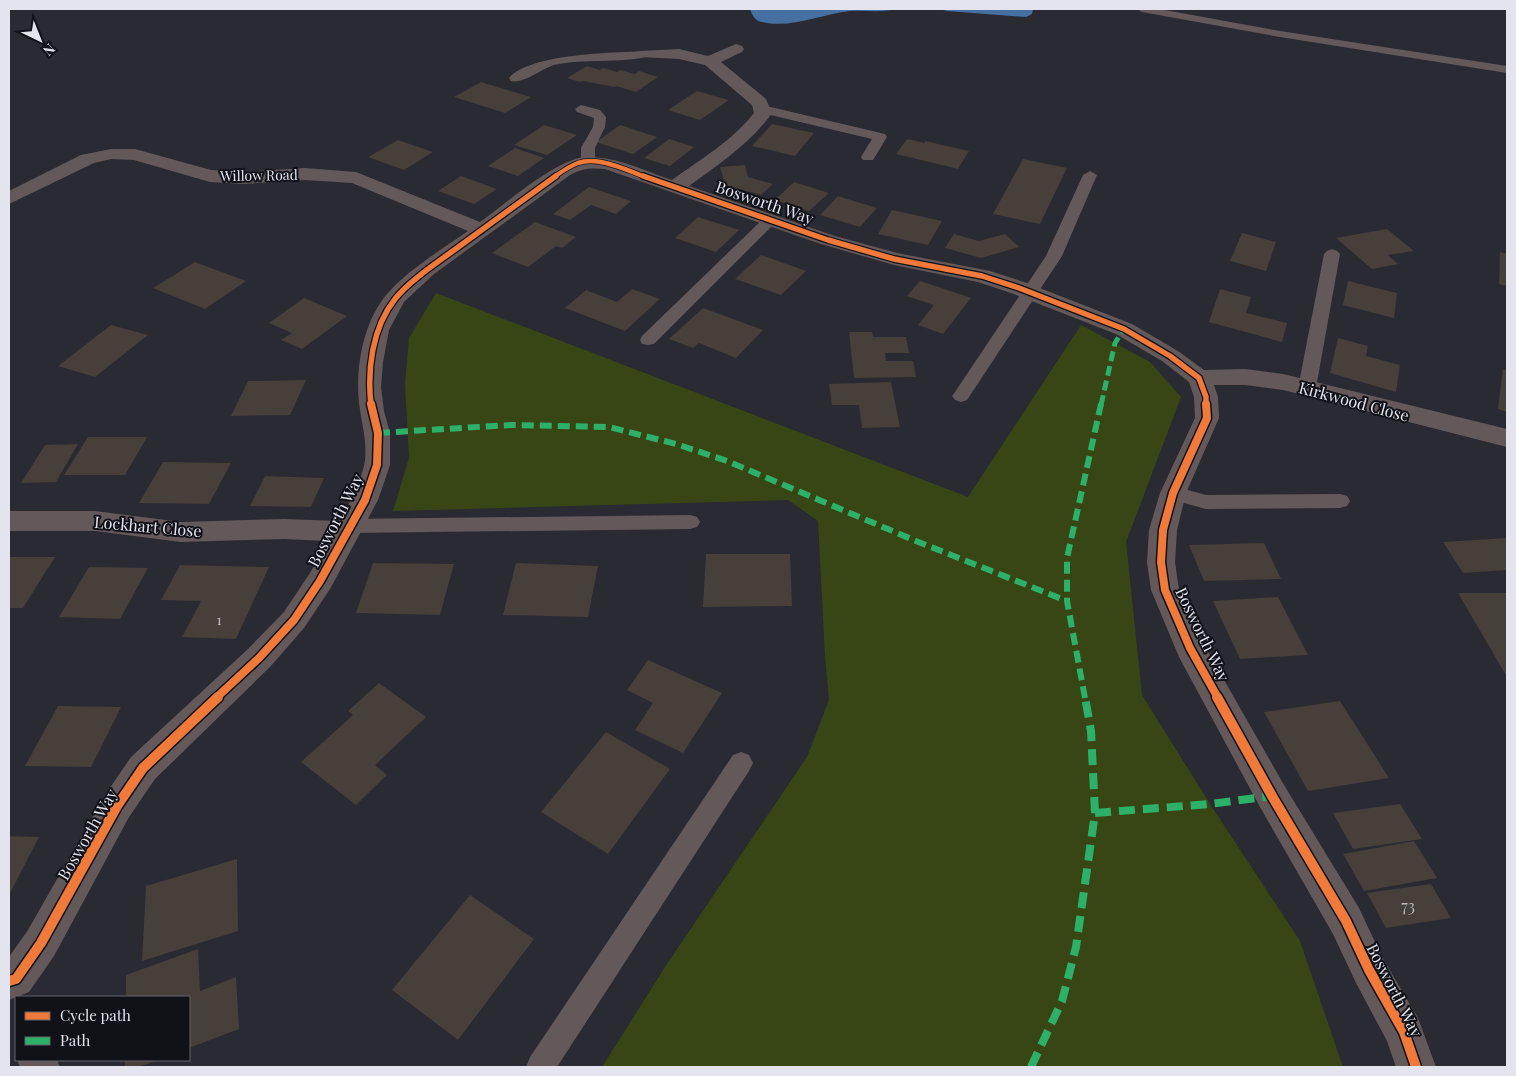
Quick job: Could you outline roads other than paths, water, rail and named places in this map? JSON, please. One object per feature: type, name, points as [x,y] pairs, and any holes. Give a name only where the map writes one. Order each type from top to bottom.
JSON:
[{"type":"street","points":[[710,62],[736,49]]},
{"type":"street","points":[[646,54],[679,54],[710,62],[760,103],[763,113],[754,127],[676,186]]},
{"type":"street","name":"Willow Road","points":[[9,198],[88,159],[111,154],[135,155],[210,176],[244,178],[305,174],[356,178],[481,229]]},
{"type":"street","name":"Bosworth Way","points":[[15,986],[117,806],[143,768],[259,658],[294,620],[320,581],[364,500],[377,465],[378,433],[372,411],[369,387],[371,362],[378,330],[395,299],[427,270],[481,229],[563,171],[578,163],[588,162],[608,164],[676,186],[828,240],[894,259],[982,276],[1032,293],[1124,329],[1170,356],[1199,378],[1206,397],[1207,418],[1173,493],[1163,530],[1161,562],[1165,590],[1190,648],[1272,796],[1346,921],[1369,970],[1404,1032],[1416,1067]]},
{"type":"street","name":"Kirkwood Close","points":[[1199,378],[1245,377],[1283,382],[1507,438]]},
{"type":"street","name":"Lockhart Close","points":[[9,521],[95,522],[181,532],[348,529]]},
{"type":"lane","points":[[1142,9],[1280,34],[1507,70]]},
{"type":"lane","points":[[515,78],[541,65],[562,60],[646,54]]},
{"type":"lane","points":[[581,109],[596,113],[600,117],[600,127],[588,148],[588,162]]},
{"type":"lane","points":[[762,109],[880,137],[868,157]]},
{"type":"lane","points":[[961,396],[1032,293],[1054,256],[1090,175]]},
{"type":"lane","points":[[648,340],[771,219]]},
{"type":"lane","points":[[1308,388],[1332,254]]},
{"type":"lane","points":[[1173,493],[1206,502],[1340,501]]},
{"type":"lane","points":[[348,529],[690,522]]},
{"type":"lane","points":[[540,1067],[741,762]]},
{"type":"water","points":[[750,9],[896,9],[850,11],[784,24],[773,24],[757,20]]},
{"type":"water","points":[[939,9],[1033,9],[1032,14],[1026,17]]}]
